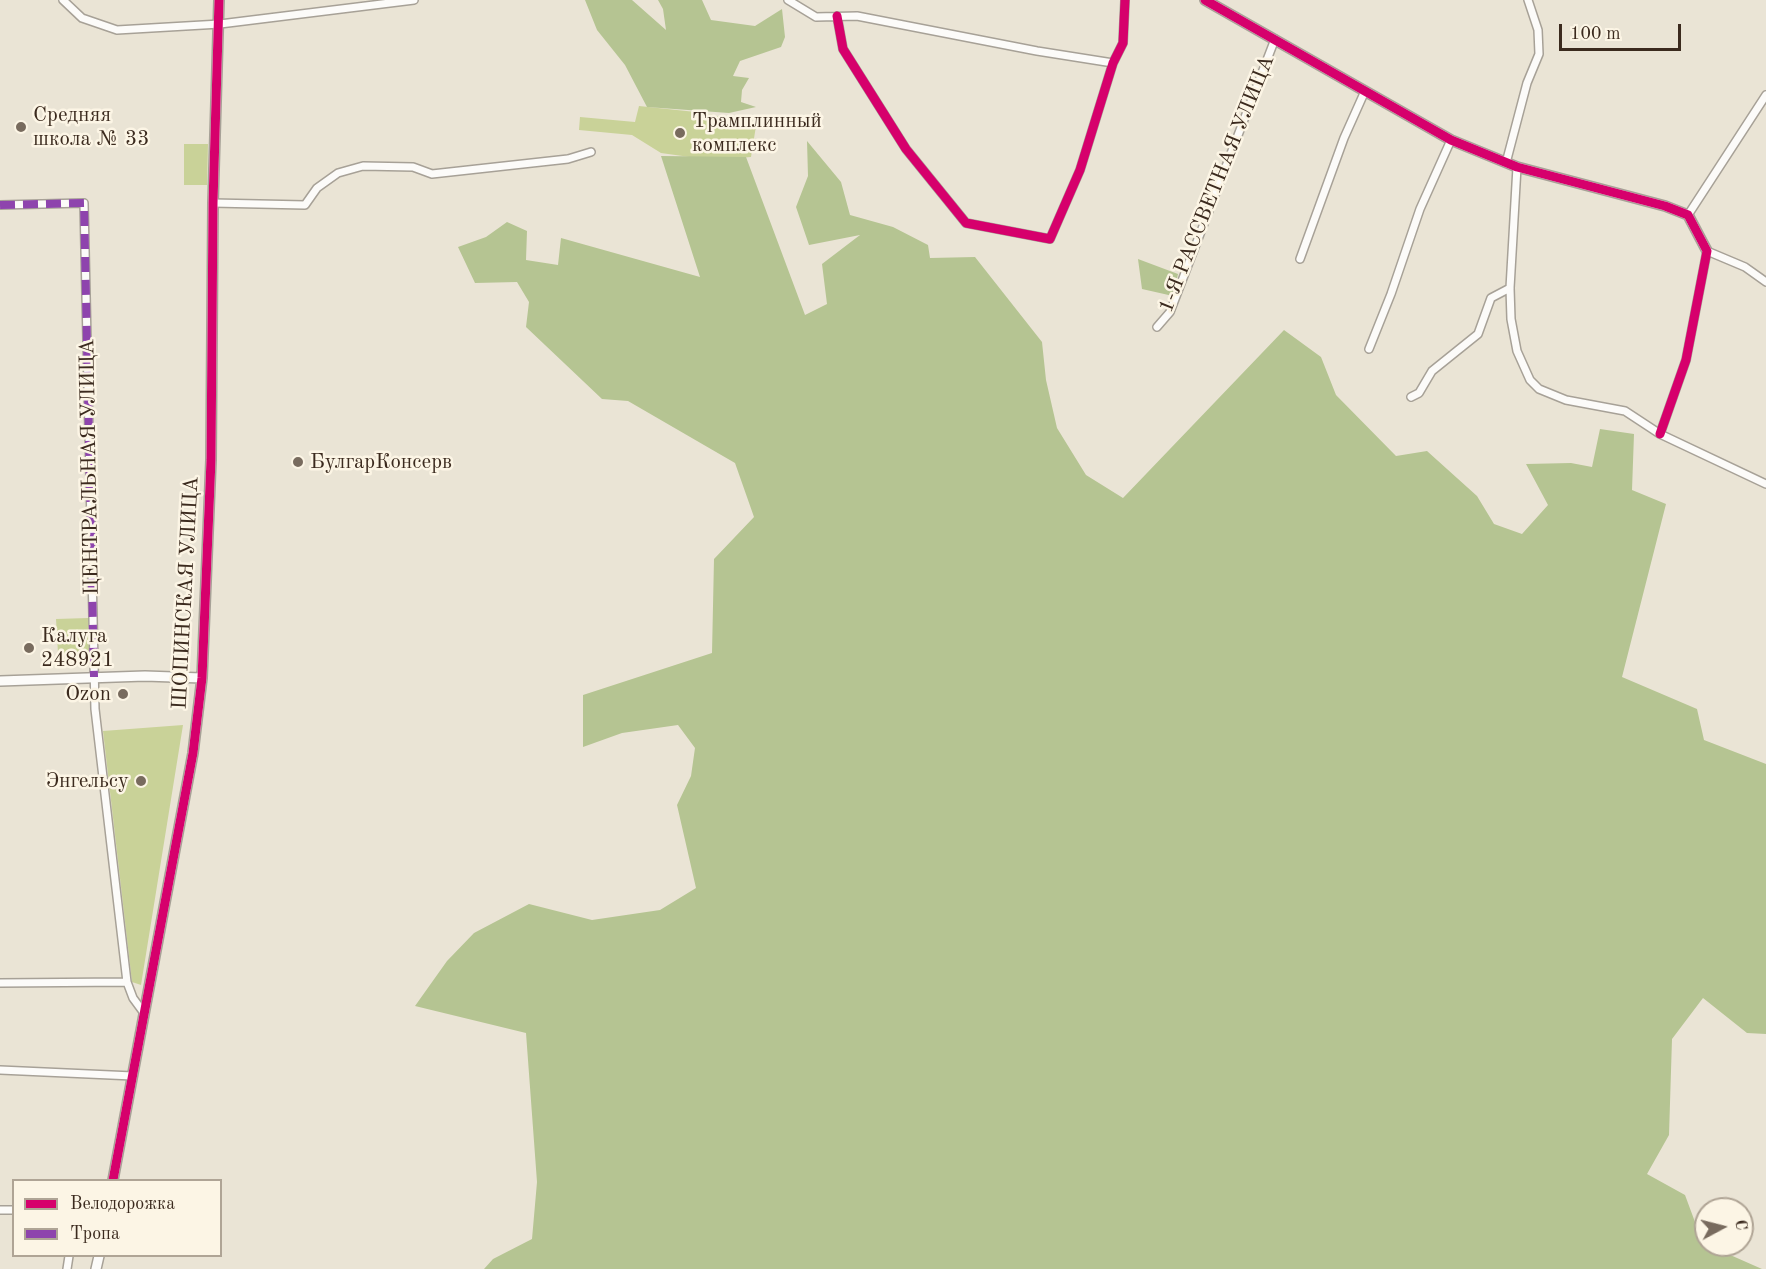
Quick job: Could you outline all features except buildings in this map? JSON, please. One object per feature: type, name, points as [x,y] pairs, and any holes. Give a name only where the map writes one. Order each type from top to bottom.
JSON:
[{"type":"street","points":[[63,0],[82,18],[117,30],[220,24],[414,0]]},
{"type":"street","name":"ШОПИНСКАЯ УЛИЦА","points":[[113,1179],[193,753],[202,678],[211,460],[213,203],[219,0]]},
{"type":"street","points":[[788,0],[816,16],[857,16],[1037,51],[1113,63]]},
{"type":"street","points":[[837,16],[843,49],[906,149],[966,224],[1050,238],[1080,170],[1113,63],[1123,44],[1125,0]]},
{"type":"street","points":[[1206,0],[1451,140],[1517,167],[1665,206],[1688,215],[1707,251],[1686,360],[1660,434]]},
{"type":"street","points":[[1506,163],[1527,83],[1539,54],[1538,30],[1528,0]]},
{"type":"street","name":"1-Я РАССВЕТНАЯ УЛИЦА","points":[[1157,327],[1170,312],[1275,39]]},
{"type":"street","points":[[1300,259],[1344,138],[1365,91]]},
{"type":"street","points":[[1688,215],[1766,95]]},
{"type":"street","points":[[1369,349],[1392,294],[1420,209],[1451,140]]},
{"type":"street","points":[[213,203],[305,205],[317,188],[338,173],[363,166],[413,167],[432,174],[568,159],[591,152]]},
{"type":"street","points":[[1517,167],[1510,288],[1511,319],[1517,351],[1526,373],[1539,389],[1566,400],[1625,411],[1660,434],[1766,484]]},
{"type":"street","name":"ЦЕНТРАЛЬНАЯ УЛИЦА","points":[[0,205],[84,203],[94,677],[99,748],[127,982],[133,998],[144,1013]]},
{"type":"street","points":[[1707,251],[1745,267],[1766,282]]},
{"type":"street","points":[[1411,397],[1419,393],[1432,371],[1478,334],[1491,298],[1510,288]]},
{"type":"street","points":[[0,681],[94,677],[202,678]]},
{"type":"street","points":[[0,983],[127,982]]},
{"type":"street","points":[[0,1070],[133,1076]]},
{"type":"green space","points":[[585,0],[632,0],[666,30],[663,9],[658,0],[702,0],[711,20],[755,26],[782,9],[785,37],[781,47],[740,61],[733,76],[749,78],[742,90],[741,102],[756,107],[729,113],[647,107],[625,65],[597,30]]},
{"type":"green space","name":"Трамплинный комплекс","points":[[639,106],[705,113],[756,126],[751,157],[711,160],[661,153],[632,135],[579,130],[580,117],[635,122]]},
{"type":"green space","points":[[807,141],[841,182],[850,215],[893,227],[928,245],[930,258],[975,257],[1042,342],[1046,380],[1057,428],[1086,475],[1123,498],[1284,330],[1321,357],[1336,395],[1396,456],[1427,451],[1477,496],[1494,524],[1522,534],[1548,505],[1526,464],[1571,463],[1592,467],[1600,429],[1634,434],[1632,490],[1666,504],[1622,677],[1697,709],[1704,740],[1766,764],[1766,1034],[1747,1033],[1703,998],[1672,1039],[1669,1135],[1647,1174],[1685,1195],[1694,1219],[1694,1257],[1735,1257],[1762,1269],[484,1269],[493,1259],[532,1239],[537,1182],[526,1033],[415,1006],[447,961],[474,933],[529,904],[592,920],[660,910],[696,888],[677,805],[691,776],[695,748],[678,725],[622,733],[583,747],[583,695],[712,653],[714,559],[754,517],[735,463],[628,401],[602,399],[526,327],[529,302],[517,282],[475,283],[458,247],[486,237],[507,222],[527,231],[526,260],[558,265],[561,238],[700,277],[661,156],[746,157],[805,315],[827,304],[822,264],[860,235],[809,245],[796,207],[808,176]]},
{"type":"green space","points":[[184,144],[208,144],[207,185],[184,185]]},
{"type":"green space","points":[[1138,259],[1178,274],[1173,296],[1142,289]]},
{"type":"green space","points":[[88,618],[89,652],[58,653],[56,619]]},
{"type":"green space","points":[[183,725],[141,985],[132,982],[103,731]]},
{"type":"marked path","points":[[0,205],[84,203],[94,677]]},
{"type":"cycle path","points":[[113,1179],[193,753],[202,678],[211,460],[213,203],[219,0]]},
{"type":"cycle path","points":[[837,16],[843,49],[906,149],[966,223],[1050,239],[1080,170],[1113,63],[1123,43],[1125,0]]},
{"type":"cycle path","points":[[1205,0],[1451,140],[1517,167],[1665,206],[1688,215],[1707,251],[1686,360],[1660,434]]},
{"type":"place","name":"Средняя школа № 33","points":[[21,127]]},
{"type":"place","name":"Трамплинный комплекс","points":[[680,133]]},
{"type":"place","name":"БулгарКонсерв","points":[[298,462]]},
{"type":"place","name":"Калуга 248921","points":[[29,648]]},
{"type":"place","name":"Ozon","points":[[123,694]]},
{"type":"place","name":"Энгельсу","points":[[141,781]]}]
